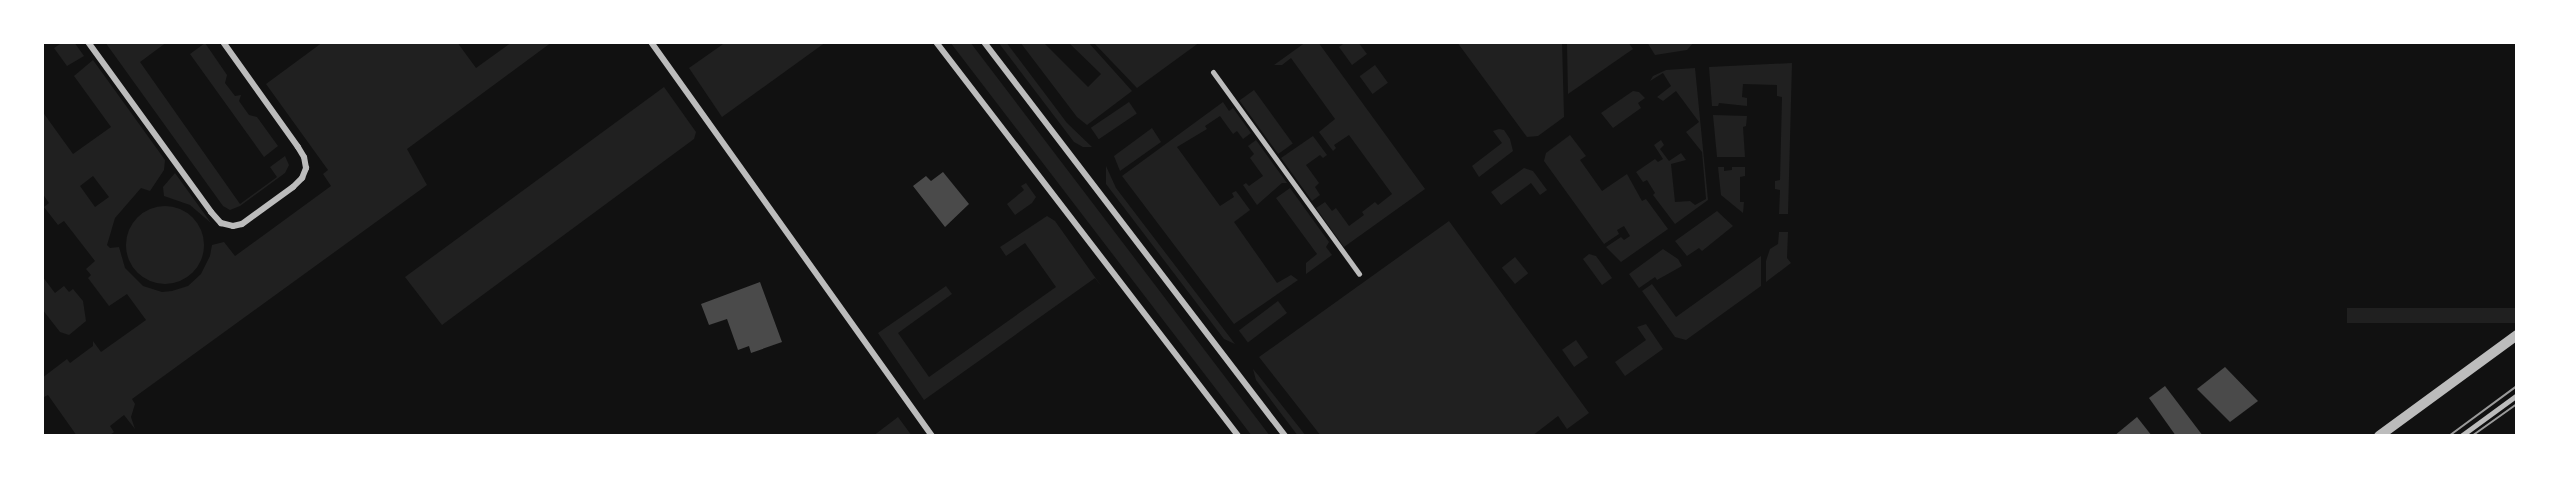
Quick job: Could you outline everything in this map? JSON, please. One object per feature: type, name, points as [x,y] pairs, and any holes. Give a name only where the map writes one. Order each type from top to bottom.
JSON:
[{"type":"street","points":[[88,42],[211,212],[221,223],[233,226],[242,224],[293,187],[302,178],[306,168],[304,157],[298,147],[223,42]]},
{"type":"street","points":[[651,42],[932,436]]},
{"type":"street","points":[[936,42],[1238,436]]},
{"type":"street","points":[[984,42],[1285,436]]},
{"type":"street","points":[[1213,72],[1359,274]]},
{"type":"street","points":[[2379,436],[2517,335]]},
{"type":"lane","points":[[2461,436],[2517,395]]},
{"type":"shaded area","points":[[63,42],[74,42],[84,56],[67,66],[54,48]]},
{"type":"shaded area","points":[[105,42],[167,42],[140,62],[240,204],[277,177],[270,167],[285,156],[289,165],[285,173],[240,206],[230,210],[223,206]]},
{"type":"shaded area","points":[[323,42],[457,42],[476,68],[512,42],[552,42],[407,149],[427,185],[132,399],[135,404],[131,417],[135,429],[124,415],[110,426],[114,432],[109,436],[77,436],[48,395],[42,398],[42,378],[67,359],[70,363],[93,346],[93,341],[101,352],[146,320],[127,294],[109,306],[88,278],[91,275],[86,269],[95,261],[64,221],[58,225],[44,207],[49,203],[42,193],[42,111],[73,154],[111,127],[74,76],[93,60],[165,160],[164,170],[150,191],[141,188],[115,218],[107,245],[110,248],[119,247],[125,268],[143,286],[162,292],[172,291],[188,286],[201,274],[210,256],[212,245],[224,242],[235,256],[331,186],[323,174],[328,170],[266,84]],"holes":[[[93,176],[109,197],[95,207],[80,186]]]},
{"type":"shaded area","points":[[726,42],[826,42],[722,117],[689,68]]},
{"type":"shaded area","points":[[950,42],[970,42],[1270,436],[1252,436]]},
{"type":"shaded area","points":[[998,42],[1006,42],[1067,123],[1092,147],[1083,147],[1074,142]]},
{"type":"shaded area","points":[[1020,42],[1043,42],[1088,87],[1101,74],[1068,42],[1088,42],[1132,91],[1087,125],[1077,117]]},
{"type":"shaded area","points":[[1093,42],[1200,42],[1137,88]]},
{"type":"shaded area","points":[[1306,42],[1318,42],[1425,189],[1344,247],[1316,208],[1325,202],[1332,211],[1336,208],[1349,226],[1364,215],[1362,212],[1375,202],[1378,205],[1392,194],[1349,135],[1334,145],[1336,148],[1333,151],[1319,132],[1335,119],[1291,58],[1282,65],[1274,65]]},
{"type":"shaded area","points":[[1346,42],[1358,42],[1367,54],[1352,65],[1339,47]]},
{"type":"shaded area","points":[[1457,42],[1562,42],[1564,117],[1538,136],[1527,137]]},
{"type":"shaded area","points":[[1567,42],[1628,42],[1633,49],[1568,94]]},
{"type":"shaded area","points":[[1647,42],[1694,42],[1687,50],[1655,55]]},
{"type":"shaded area","points":[[205,43],[227,75],[225,83],[235,96],[241,95],[239,101],[249,115],[257,117],[278,146],[264,157],[190,54]]},
{"type":"shaded area","points":[[1792,63],[1788,214],[1779,214],[1780,190],[1775,189],[1775,181],[1780,180],[1782,97],[1777,96],[1777,85],[1743,84],[1742,97],[1747,98],[1747,106],[1719,103],[1718,106],[1712,106],[1709,67]]},
{"type":"shaded area","points":[[1375,65],[1388,83],[1373,94],[1360,76]]},
{"type":"shaded area","points":[[1695,68],[1708,200],[1675,224],[1653,195],[1655,193],[1647,180],[1643,182],[1636,172],[1655,159],[1658,162],[1663,159],[1654,145],[1661,140],[1664,145],[1660,149],[1669,161],[1681,153],[1686,160],[1671,164],[1675,202],[1690,201],[1695,205],[1706,199],[1702,152],[1686,132],[1699,122],[1676,91],[1663,101],[1657,97],[1671,86],[1663,73],[1650,81],[1653,76],[1666,70]]},
{"type":"shaded area","points":[[664,87],[696,132],[694,139],[442,325],[405,277]]},
{"type":"shaded area","points":[[1254,90],[1293,143],[1278,154],[1239,101]]},
{"type":"shaded area","points":[[1633,91],[1639,92],[1645,98],[1638,103],[1641,108],[1613,128],[1601,113]]},
{"type":"shaded area","points":[[1129,102],[1137,114],[1099,139],[1091,128]]},
{"type":"shaded area","points":[[1223,102],[1229,111],[1233,108],[1251,133],[1243,139],[1237,131],[1233,134],[1220,116],[1205,126],[1207,129],[1177,147],[1220,206],[1234,197],[1232,193],[1236,191],[1250,210],[1234,222],[1277,283],[1291,275],[1298,280],[1234,324],[1122,176]]},
{"type":"shaded area","points":[[1713,115],[1747,116],[1746,126],[1743,127],[1745,157],[1717,157]]},
{"type":"shaded area","points":[[1152,128],[1161,142],[1120,171],[1114,156]]},
{"type":"shaded area","points":[[1504,130],[1510,139],[1513,151],[1479,177],[1472,166],[1502,143],[1493,131]]},
{"type":"shaded area","points":[[1570,135],[1586,156],[1580,160],[1602,191],[1627,174],[1642,201],[1646,199],[1668,229],[1621,262],[1606,247],[1621,237],[1624,240],[1630,236],[1624,226],[1617,230],[1619,234],[1604,244],[1544,161],[1546,153]]},
{"type":"shaded area","points":[[1313,136],[1327,155],[1323,158],[1320,155],[1306,165],[1319,183],[1315,187],[1320,195],[1312,201],[1281,158]]},
{"type":"shaded area","points":[[1256,140],[1287,183],[1282,183],[1257,205],[1243,185],[1246,183],[1249,186],[1263,176],[1250,158],[1254,154],[1248,146]]},
{"type":"shaded area","points":[[1106,166],[1116,188],[1235,344],[1224,339],[1106,184]]},
{"type":"shaded area","points":[[1718,167],[1724,167],[1724,171],[1732,170],[1732,167],[1745,167],[1745,176],[1740,177],[1740,202],[1744,202],[1743,213],[1721,195]]},
{"type":"shaded area","points":[[1524,168],[1533,171],[1547,190],[1540,195],[1531,183],[1501,205],[1491,192]]},
{"type":"shaded area","points":[[175,173],[211,223],[190,205],[164,196],[163,187]]},
{"type":"shaded area","points":[[1026,183],[1036,197],[1032,203],[1015,215],[1007,204],[1024,190],[1021,186]]},
{"type":"shaded area","points":[[1290,188],[1329,242],[1326,247],[1332,255],[1306,274],[1306,263],[1317,254],[1276,198]]},
{"type":"shaded area","points":[[165,206],[180,209],[193,217],[201,230],[204,245],[201,260],[193,273],[180,281],[165,284],[150,281],[137,273],[129,260],[126,245],[129,230],[137,217],[150,209]]},
{"type":"shaded area","points":[[1717,211],[1733,226],[1702,251],[1699,248],[1687,256],[1675,241]]},
{"type":"shaded area","points":[[1047,216],[1055,221],[1102,287],[1095,278],[924,400],[878,333],[946,286],[952,294],[898,333],[929,377],[1056,287],[1025,243],[1006,256],[1000,247]]},
{"type":"shaded area","points":[[1449,221],[1589,413],[1567,429],[1558,416],[1532,436],[1321,436],[1259,357]]},
{"type":"shaded area","points":[[1779,232],[1788,232],[1787,258],[1791,263],[1766,282],[1766,261],[1770,249],[1778,244]]},
{"type":"shaded area","points":[[1663,249],[1678,259],[1682,266],[1657,280],[1655,277],[1639,288],[1629,274]]},
{"type":"shaded area","points":[[1589,254],[1596,256],[1612,278],[1602,285],[1583,259]]},
{"type":"shaded area","points":[[1761,256],[1761,286],[1686,340],[1675,337],[1642,291],[1652,284],[1676,317]]},
{"type":"shaded area","points":[[1515,257],[1528,273],[1515,284],[1502,268]]},
{"type":"shaded area","points":[[42,276],[55,293],[64,286],[69,292],[73,289],[83,301],[86,321],[69,335],[60,332],[42,309]]},
{"type":"shaded area","points":[[1278,301],[1287,313],[1248,342],[1239,330]]},
{"type":"shaded area","points":[[2347,308],[2517,308],[2517,323],[2347,323]]},
{"type":"shaded area","points":[[1646,324],[1663,349],[1625,376],[1615,362],[1646,340],[1637,327]]},
{"type":"shaded area","points":[[1576,340],[1588,357],[1574,367],[1562,350]]},
{"type":"shaded area","points":[[1253,369],[1306,436],[1298,436],[1256,380]]},
{"type":"shaded area","points":[[898,417],[912,436],[873,436]]},
{"type":"building","points":[[943,172],[969,204],[945,227],[913,186],[926,176],[931,181]]},
{"type":"building","points":[[760,282],[782,342],[751,353],[749,346],[738,350],[727,319],[709,325],[701,304]]},
{"type":"building","points":[[2225,367],[2258,401],[2230,422],[2197,389]]},
{"type":"building","points":[[2165,386],[2203,436],[2176,436],[2149,398]]},
{"type":"building","points":[[2137,417],[2152,436],[2114,436]]},
{"type":"tram line","points":[[2449,436],[2517,386]]},
{"type":"tram line","points":[[2472,436],[2517,404]]}]
